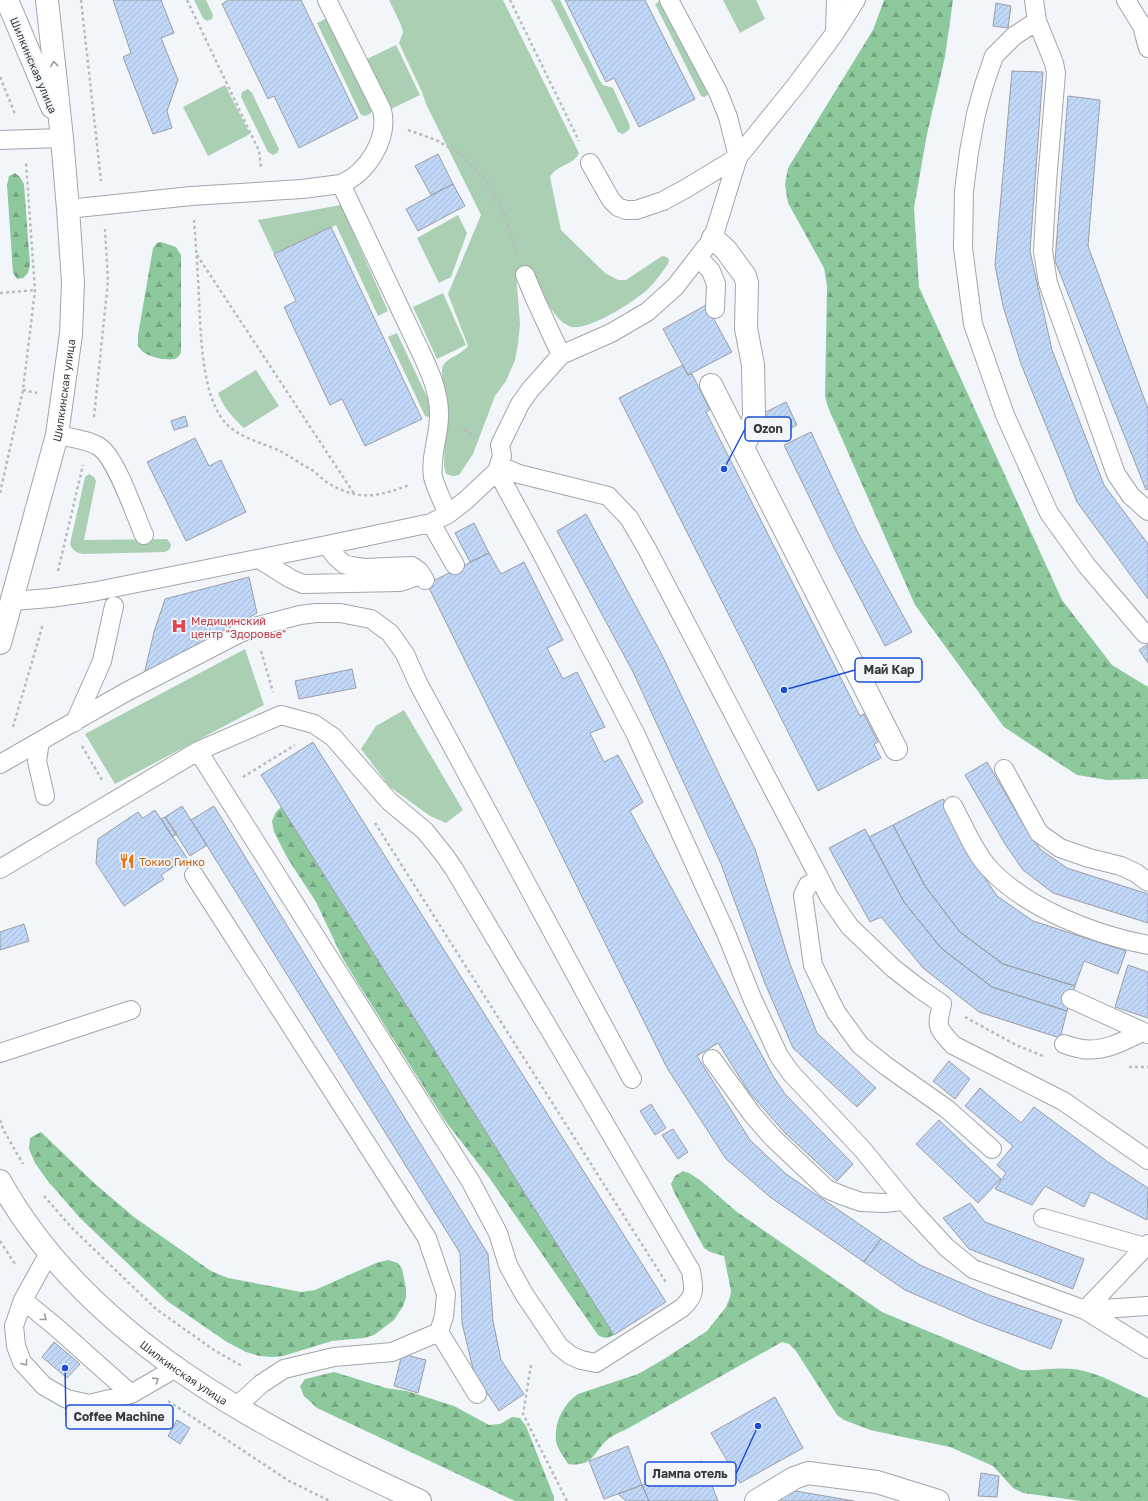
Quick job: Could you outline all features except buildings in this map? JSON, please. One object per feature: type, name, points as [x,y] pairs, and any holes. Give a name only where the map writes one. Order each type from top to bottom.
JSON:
[{"type":"main road","name":"Шилкинская улица","points":[[7,0],[62,134]]},
{"type":"main road","name":"Шилкинская улица","points":[[0,643],[56,435],[71,334],[73,282],[68,209],[62,134],[46,0]]},
{"type":"main road","points":[[713,238],[726,250],[745,276],[747,283],[746,328],[753,366],[754,416],[749,434],[743,447]]},
{"type":"main road","points":[[711,385],[896,749]]},
{"type":"main road","name":"Шилкинская улица","points":[[0,1181],[49,1254],[84,1291],[127,1331],[176,1368],[304,1446],[420,1501]]},
{"type":"main road","points":[[756,1501],[794,1478],[808,1473],[877,1482],[938,1501]]},
{"type":"lane","points":[[68,209],[191,196],[302,189],[341,184],[350,180],[361,171],[377,147],[381,134],[383,116],[382,110],[327,0]]},
{"type":"lane","points":[[12,601],[50,598],[92,592],[431,523],[448,514],[465,501],[498,468],[502,456],[500,445],[524,400],[561,355],[611,333],[647,312],[676,287],[713,238],[738,157],[728,117],[718,92],[669,0]]},
{"type":"lane","points":[[835,33],[836,0]]},
{"type":"lane","points":[[590,163],[611,200],[618,207],[626,210],[636,210],[663,201],[685,190],[738,157],[797,84],[835,33],[856,0]]},
{"type":"lane","points":[[1034,0],[1037,21],[1054,63],[1056,73],[1043,251],[1048,283],[1116,474],[1131,496],[1148,511]]},
{"type":"lane","points":[[1126,0],[1142,26],[1148,48]]},
{"type":"lane","points":[[1037,21],[1014,36],[994,56],[976,114],[964,191],[963,241],[973,324],[1005,414],[1049,513],[1087,566],[1145,634]]},
{"type":"lane","points":[[0,140],[62,134]]},
{"type":"lane","points":[[341,184],[427,366],[436,393],[440,415],[433,460],[433,476],[448,514]]},
{"type":"lane","points":[[698,257],[711,271],[716,284],[715,309]]},
{"type":"lane","points":[[525,275],[561,355]]},
{"type":"lane","points":[[56,435],[89,442],[99,446],[116,468],[144,536]]},
{"type":"lane","points":[[498,468],[608,496],[629,518],[647,549],[829,897],[850,927],[893,968],[942,1004],[938,1019],[940,1030],[953,1045],[1063,1101],[1148,1160]]},
{"type":"lane","points":[[498,468],[636,735],[726,933],[752,998],[779,1056],[791,1073],[862,1150],[904,1201],[946,1247],[973,1269],[1086,1310],[1148,1349]]},
{"type":"lane","points":[[431,523],[455,565]]},
{"type":"lane","points":[[259,559],[291,579],[303,584],[400,582],[420,578],[419,571],[412,566],[364,568],[344,564],[336,557],[327,545]]},
{"type":"lane","points":[[75,722],[102,661],[114,606]]},
{"type":"lane","points":[[0,764],[126,692],[254,627],[300,615],[316,613],[340,613],[372,619],[390,633],[405,654],[418,683],[632,1079]]},
{"type":"lane","points":[[0,869],[198,750],[281,715],[314,724],[333,737],[389,801],[425,831],[454,869],[691,1271],[694,1288],[691,1300],[682,1308],[596,1363],[580,1360],[570,1355],[559,1346],[524,1294],[508,1265],[498,1234],[471,1182],[198,750]]},
{"type":"lane","points":[[40,741],[37,761],[46,796]]},
{"type":"lane","points":[[1004,769],[1039,833],[1060,848],[1089,858],[1121,866],[1136,873],[1148,882]]},
{"type":"lane","points":[[953,806],[987,866],[1007,886],[1030,902],[1080,925],[1124,940],[1148,944]]},
{"type":"lane","points":[[194,875],[427,1238],[446,1294],[444,1316],[439,1332],[477,1394]]},
{"type":"lane","points":[[820,879],[808,885],[803,895],[813,965],[836,1012],[860,1045],[886,1066],[947,1109],[992,1149]]},
{"type":"lane","points":[[1071,999],[1145,1033]]},
{"type":"lane","points":[[0,1053],[131,1010]]},
{"type":"lane","points":[[1064,1044],[1082,1049],[1099,1048],[1119,1043],[1145,1033]]},
{"type":"lane","points":[[712,1059],[752,1114],[773,1138],[827,1189],[861,1202],[884,1203],[904,1201]]},
{"type":"lane","points":[[1043,1218],[1147,1245],[1086,1310]]},
{"type":"lane","points":[[49,1254],[23,1300],[14,1326],[16,1346],[22,1362],[44,1386],[67,1399],[89,1404],[138,1390],[176,1368]]},
{"type":"lane","points":[[23,1300],[138,1390]]},
{"type":"lane","points":[[1086,1310],[1148,1306]]},
{"type":"lane","points":[[237,1406],[266,1380],[284,1369],[334,1357],[392,1352],[439,1332]]},
{"type":"path","points":[[81,0],[103,205]]},
{"type":"path","points":[[187,0],[260,150]]},
{"type":"path","points":[[510,0],[590,163]]},
{"type":"path","points":[[0,77],[24,138],[35,290],[23,390],[0,493]]},
{"type":"path","points":[[383,116],[392,125],[436,140],[462,155],[488,183],[504,213],[525,275]]},
{"type":"path","points":[[191,196],[197,255],[203,358],[209,387],[218,414],[230,428],[251,440],[279,451],[310,469],[327,483],[355,495],[391,492],[433,476]]},
{"type":"path","points":[[197,255],[355,495]]},
{"type":"path","points":[[0,293],[35,290]]},
{"type":"path","points":[[440,415],[462,429],[500,445]]},
{"type":"path","points":[[261,651],[273,691]]},
{"type":"path","points":[[223,789],[298,743]]},
{"type":"path","points":[[415,888],[682,1308]]},
{"type":"path","points":[[0,1120],[3,1129],[26,1170]]},
{"type":"path","points":[[44,1195],[72,1228],[156,1309],[214,1350],[266,1380]]},
{"type":"path","points":[[531,1365],[523,1414],[567,1501]]},
{"type":"path","points":[[138,1390],[289,1481],[330,1501]]},
{"type":"green space","points":[[194,0],[206,0],[213,15],[212,19],[207,21],[203,18]]},
{"type":"green space","points":[[389,0],[503,0],[579,153],[577,157],[556,170],[550,177],[561,230],[605,273],[618,280],[626,280],[662,256],[667,257],[669,260],[668,264],[652,285],[634,300],[598,321],[577,327],[569,326],[557,317],[548,303],[534,274],[521,269],[516,273],[520,324],[515,360],[506,381],[495,396],[473,454],[459,475],[453,476],[446,474],[444,466],[446,401],[442,370],[446,362],[468,346],[448,294],[481,215],[426,104],[399,43],[403,32]]},
{"type":"green space","points":[[551,0],[560,0],[600,81],[603,85],[613,88],[630,126],[629,130],[623,134],[618,132]]},
{"type":"green space","points":[[661,0],[710,90],[709,94],[704,97],[701,96],[655,4]]},
{"type":"green space","points":[[723,0],[756,0],[765,19],[740,33]]},
{"type":"green space","points":[[884,0],[953,0],[945,57],[927,134],[914,208],[919,287],[1062,600],[1112,665],[1148,687],[1148,779],[1107,780],[1077,775],[1004,727],[915,605],[828,407],[825,396],[827,286],[824,268],[788,203],[785,184],[788,168],[873,30]]},
{"type":"green space","points":[[327,18],[372,111],[370,114],[365,116],[361,115],[317,23]]},
{"type":"green space","points":[[396,45],[420,95],[389,110],[365,60]]},
{"type":"green space","points":[[225,85],[250,134],[208,156],[183,107]]},
{"type":"green space","points":[[248,89],[252,93],[279,149],[277,153],[273,155],[268,152],[241,97],[242,92]]},
{"type":"green space","points":[[15,173],[20,177],[24,184],[30,265],[28,273],[23,278],[17,279],[13,273],[7,185],[9,176]]},
{"type":"green space","points":[[341,205],[388,311],[378,316],[336,225],[274,254],[258,220]]},
{"type":"green space","points":[[458,215],[467,233],[451,277],[439,283],[417,238]]},
{"type":"green space","points":[[161,242],[176,247],[181,255],[181,353],[174,359],[153,357],[143,352],[138,345],[138,335],[153,248],[157,243]]},
{"type":"green space","points":[[443,293],[466,345],[437,359],[413,307]]},
{"type":"green space","points":[[397,333],[434,412],[429,417],[425,416],[388,337]]},
{"type":"green space","points":[[256,370],[279,406],[244,428],[229,412],[218,393]]},
{"type":"green space","points":[[89,474],[94,477],[96,481],[84,540],[167,539],[171,544],[170,549],[165,552],[84,554],[74,550],[70,544],[85,477]]},
{"type":"green space","points":[[245,649],[264,705],[115,784],[85,734]]},
{"type":"green space","points":[[404,710],[463,810],[446,823],[430,816],[390,787],[361,749],[376,726]]},
{"type":"green space","points":[[281,807],[614,1335],[606,1338],[598,1335],[488,1176],[446,1122],[354,977],[342,957],[316,902],[288,859],[274,832],[272,821],[276,812]]},
{"type":"green space","points":[[41,1132],[93,1182],[134,1217],[211,1271],[228,1278],[301,1292],[315,1290],[376,1263],[388,1260],[398,1263],[402,1269],[406,1288],[406,1298],[403,1306],[394,1320],[374,1335],[364,1338],[332,1341],[283,1356],[259,1356],[246,1352],[227,1342],[167,1301],[80,1218],[47,1180],[35,1163],[29,1149],[30,1138]]},
{"type":"green space","points":[[683,1171],[700,1180],[737,1212],[882,1312],[1021,1370],[1073,1369],[1093,1373],[1148,1398],[1148,1501],[1081,1501],[1023,1493],[1013,1488],[993,1466],[950,1447],[870,1430],[844,1420],[837,1415],[796,1351],[789,1344],[782,1342],[614,1435],[605,1441],[594,1456],[584,1463],[568,1464],[556,1441],[556,1427],[561,1414],[568,1403],[578,1394],[638,1374],[707,1331],[726,1307],[730,1297],[731,1291],[724,1256],[710,1252],[704,1248],[671,1184],[675,1176]]},
{"type":"green space","points":[[334,1372],[386,1388],[407,1391],[454,1406],[489,1425],[500,1424],[512,1417],[520,1418],[526,1426],[554,1497],[554,1501],[515,1501],[317,1408],[304,1396],[300,1386],[305,1379]]},
{"type":"place","name":"Ozon","points":[[724,469]]},
{"type":"place","name":"Медицинский центр \"Здоровье\"","points":[[179,626]]},
{"type":"place","name":"Май Кар","points":[[784,690]]},
{"type":"place","name":"Токио Гинко","points":[[127,861]]},
{"type":"place","name":"Coffee Machine","points":[[65,1368]]},
{"type":"place","name":"Лампа отель","points":[[758,1426]]}]
